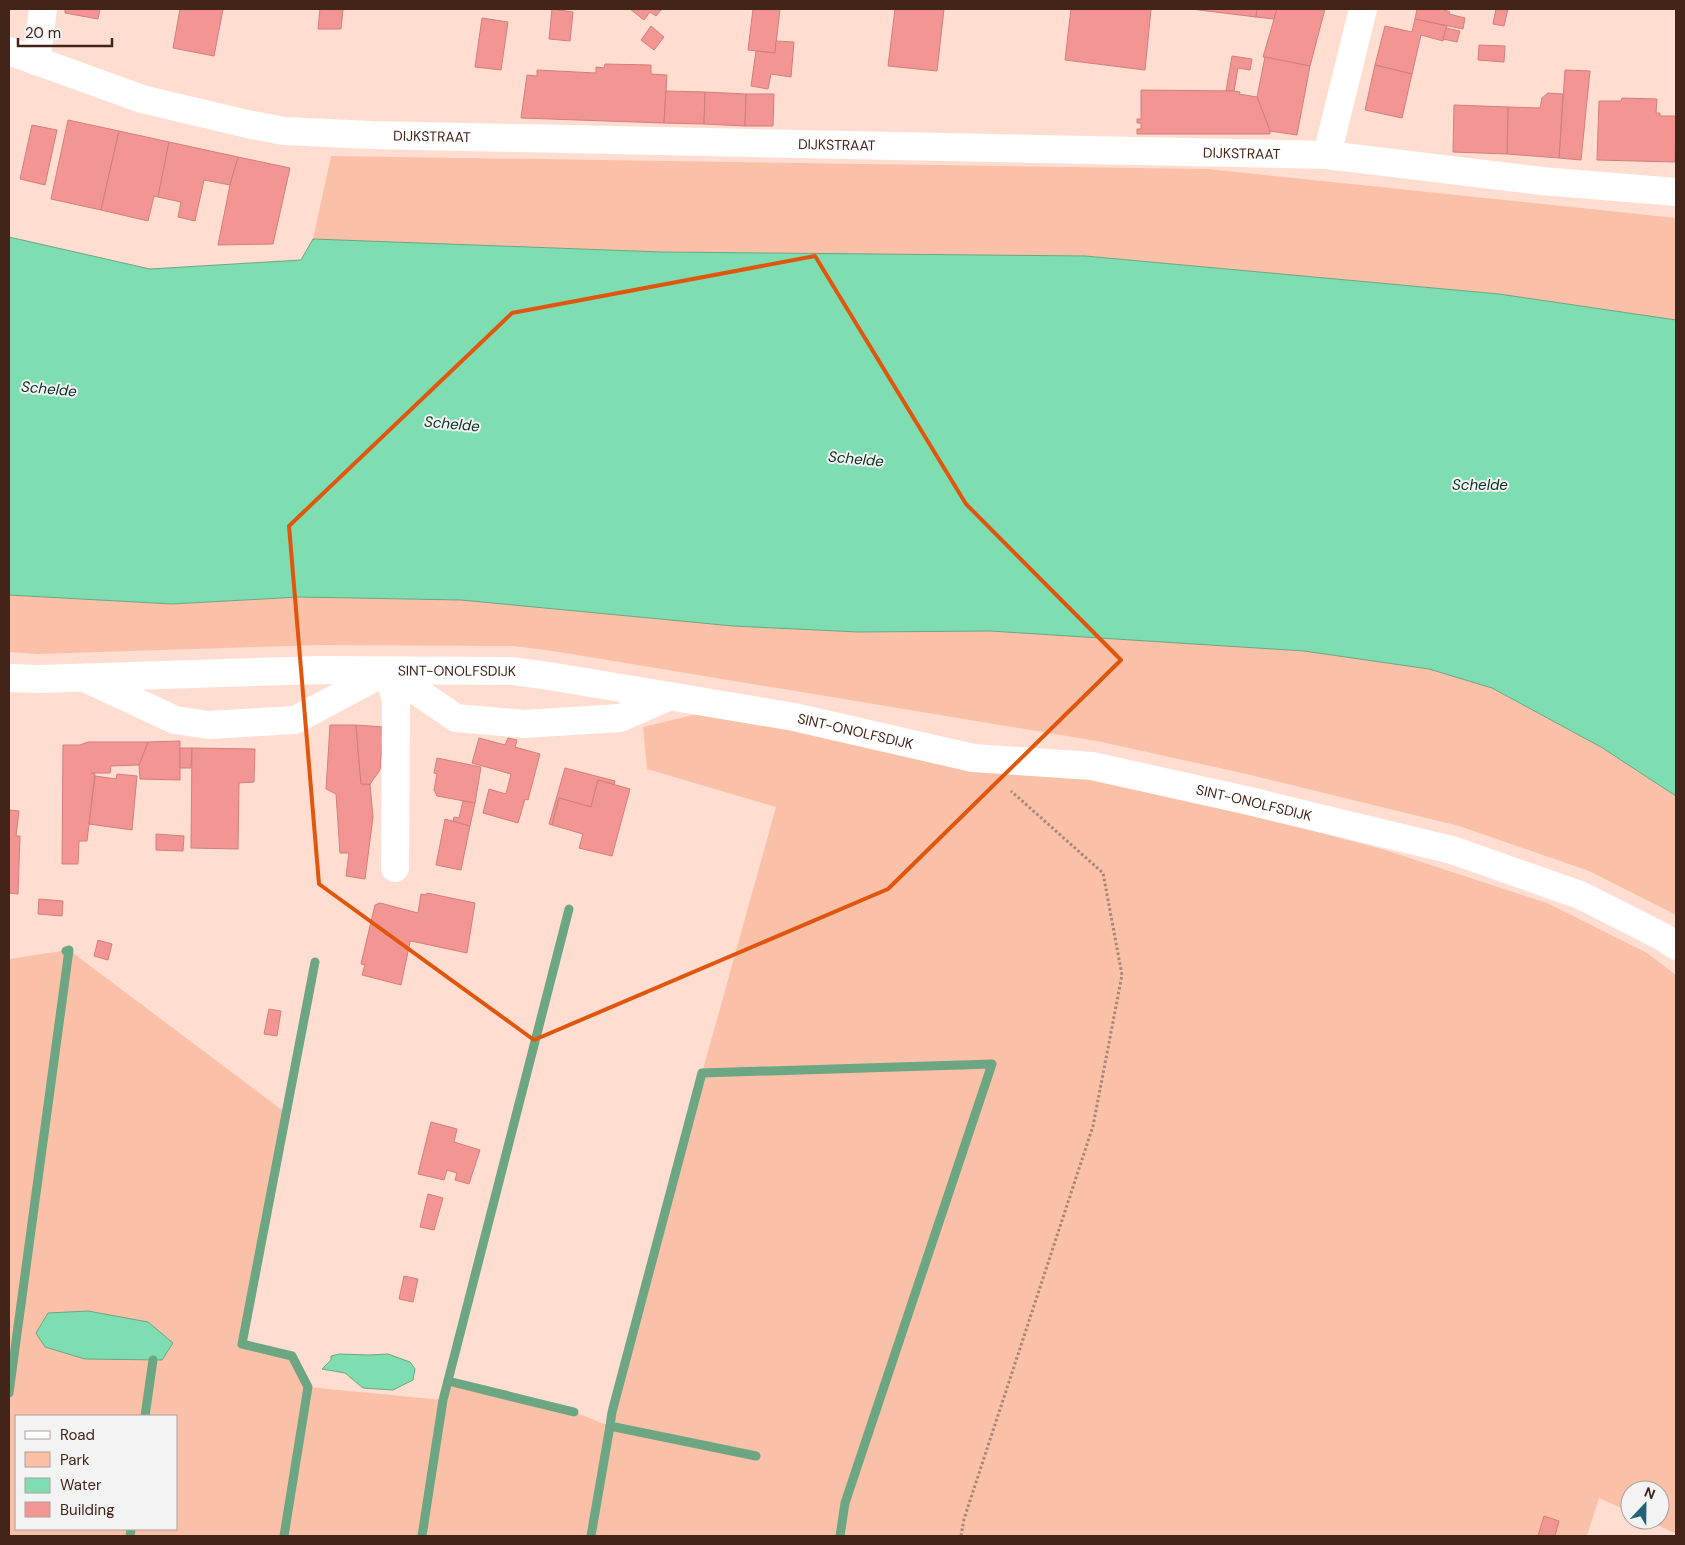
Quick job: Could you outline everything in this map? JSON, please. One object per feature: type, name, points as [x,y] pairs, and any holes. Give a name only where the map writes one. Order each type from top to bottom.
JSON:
[{"type":"street","points":[[36,61],[43,9]]},
{"type":"street","points":[[1327,156],[1363,9]]},
{"type":"street","name":"DIJKSTRAAT","points":[[9,50],[142,99],[246,124],[284,131],[392,136],[1327,156],[1542,181],[1676,192]]},
{"type":"street","name":"SINT-ONOLFSDIJK","points":[[9,678],[85,678],[319,670],[512,671],[670,696],[794,717],[973,758],[1092,766],[1245,800],[1452,850],[1580,895],[1676,946]]},
{"type":"street","points":[[85,678],[175,720],[209,725],[295,720],[387,671]]},
{"type":"street","points":[[387,671],[456,718],[466,719],[524,724],[620,718],[670,696]]},
{"type":"street","points":[[387,671],[396,700],[395,868]]},
{"type":"path","points":[[961,1536],[1093,1126],[1122,975],[1103,873],[1009,790]]},
{"type":"highlighted area","points":[[815,256],[966,504],[1121,660],[888,889],[534,1040],[319,884],[289,526],[512,313]]},
{"type":"green space","points":[[331,156],[1208,169],[1676,218],[1676,320],[1499,294],[1085,256],[662,252],[313,239]]},
{"type":"green space","points":[[9,595],[172,604],[299,597],[461,600],[733,626],[858,632],[990,631],[1304,651],[1429,669],[1492,688],[1601,747],[1676,796],[1676,915],[1589,871],[1459,826],[1251,775],[1097,741],[514,646],[319,645],[38,654],[9,652]]},
{"type":"green space","points":[[697,714],[1004,762],[1186,797],[1385,850],[1547,903],[1647,953],[1676,975],[1676,1534],[1668,1530],[1670,1530],[1670,1480],[1620,1480],[1620,1507],[1599,1498],[1587,1536],[9,1536],[9,959],[69,950],[286,1113],[242,1344],[292,1356],[308,1387],[443,1400],[448,1381],[574,1412],[610,1426],[612,1412],[702,1073],[776,807],[647,769],[643,727]]},
{"type":"water","name":"Schelde","points":[[9,237],[150,269],[301,260],[313,239],[662,252],[1085,256],[1499,294],[1676,320],[1676,796],[1601,747],[1492,688],[1429,669],[1304,651],[990,631],[858,632],[733,626],[461,600],[299,597],[172,604],[9,595]]},
{"type":"water","points":[[88,1311],[148,1322],[173,1343],[162,1360],[85,1359],[45,1347],[36,1333],[48,1313]]},
{"type":"water","points":[[339,1354],[388,1354],[410,1362],[415,1369],[413,1380],[393,1390],[363,1388],[345,1373],[322,1369],[331,1360],[331,1356]]},
{"type":"building","points":[[65,9],[100,9],[98,19],[65,13]]},
{"type":"building","points":[[180,9],[223,9],[214,56],[173,48]]},
{"type":"building","points":[[320,9],[343,9],[341,29],[318,29]]},
{"type":"building","points":[[552,9],[573,12],[570,41],[549,39]]},
{"type":"building","points":[[630,9],[662,9],[656,16],[650,12],[644,20]]},
{"type":"building","points":[[753,9],[780,9],[775,53],[748,50]]},
{"type":"building","points":[[895,9],[944,9],[937,71],[888,66]]},
{"type":"building","points":[[1071,9],[1151,9],[1145,70],[1065,60]]},
{"type":"building","points":[[1191,9],[1257,9],[1256,17]]},
{"type":"building","points":[[1257,9],[1277,9],[1274,19],[1256,17]]},
{"type":"building","points":[[1277,9],[1325,9],[1310,66],[1263,57]]},
{"type":"building","points":[[1417,9],[1442,9],[1450,12],[1449,14],[1465,18],[1463,29],[1415,19]]},
{"type":"building","points":[[1496,9],[1508,9],[1504,26],[1493,24]]},
{"type":"building","points":[[482,18],[508,22],[501,70],[475,67]]},
{"type":"building","points":[[1415,19],[1447,26],[1443,41],[1421,35],[1412,74],[1375,65],[1385,26],[1412,32]]},
{"type":"building","points":[[651,26],[664,37],[654,50],[641,40]]},
{"type":"building","points":[[1446,28],[1460,31],[1457,42],[1443,39]]},
{"type":"building","points":[[776,41],[794,42],[791,77],[771,74],[768,89],[751,86],[756,51],[775,53]]},
{"type":"building","points":[[1479,45],[1505,46],[1504,62],[1478,60]]},
{"type":"building","points":[[1232,56],[1252,59],[1250,70],[1238,68],[1234,91],[1226,91]]},
{"type":"building","points":[[1265,57],[1310,66],[1297,135],[1270,131],[1257,97]]},
{"type":"building","points":[[605,64],[651,65],[651,74],[667,75],[664,123],[521,118],[527,75],[537,76],[537,70],[596,73],[596,67],[604,68]]},
{"type":"building","points":[[1375,65],[1412,74],[1402,118],[1365,110]]},
{"type":"building","points":[[1565,70],[1590,71],[1581,160],[1559,158]]},
{"type":"building","points":[[1141,90],[1234,91],[1240,92],[1239,94],[1257,97],[1270,134],[1137,134],[1137,129],[1141,129],[1141,123],[1137,123],[1137,119],[1141,119]]},
{"type":"building","points":[[666,91],[705,92],[704,124],[664,123]]},
{"type":"building","points":[[705,92],[746,94],[745,126],[704,124]]},
{"type":"building","points":[[1548,93],[1563,94],[1559,158],[1507,154],[1508,107],[1540,108],[1542,98]]},
{"type":"building","points":[[746,94],[774,94],[773,126],[745,126]]},
{"type":"building","points":[[1622,98],[1657,99],[1656,113],[1660,113],[1660,116],[1676,116],[1675,162],[1597,160],[1599,101],[1621,101]]},
{"type":"building","points":[[1454,105],[1508,107],[1507,154],[1453,152]]},
{"type":"building","points":[[68,120],[119,131],[101,210],[51,199]]},
{"type":"building","points":[[32,125],[57,130],[45,185],[20,179]]},
{"type":"building","points":[[119,131],[169,142],[158,197],[154,196],[148,221],[101,210]]},
{"type":"building","points":[[169,142],[238,157],[230,185],[204,180],[195,221],[178,217],[181,202],[158,197]]},
{"type":"building","points":[[238,157],[290,168],[273,244],[218,245],[230,185]]},
{"type":"building","points":[[330,725],[356,725],[361,784],[370,784],[373,817],[365,879],[346,876],[349,853],[340,853],[336,794],[326,789]]},
{"type":"building","points":[[356,725],[384,727],[380,770],[370,784],[361,784]]},
{"type":"building","points":[[479,738],[505,745],[508,738],[517,740],[515,747],[540,754],[528,800],[525,799],[518,823],[483,813],[489,789],[506,794],[511,774],[472,763]]},
{"type":"building","points":[[180,741],[180,780],[140,779],[139,765],[148,742]]},
{"type":"building","points":[[88,742],[148,742],[139,765],[111,766],[110,773],[91,773],[95,774],[87,841],[79,841],[78,864],[62,864],[63,745],[80,745]]},
{"type":"building","points":[[180,748],[192,748],[191,768],[180,768]]},
{"type":"building","points":[[192,748],[255,749],[254,782],[239,783],[238,849],[191,848]]},
{"type":"building","points":[[437,758],[481,767],[475,803],[437,796],[434,790],[437,774],[434,773]]},
{"type":"building","points":[[565,768],[615,781],[614,785],[598,780],[591,807],[559,798],[552,825],[549,824]]},
{"type":"building","points":[[117,774],[137,776],[132,830],[89,824],[95,776],[116,779]]},
{"type":"building","points":[[598,780],[630,789],[612,856],[579,848],[583,834],[552,825],[559,798],[591,807]]},
{"type":"building","points":[[463,801],[475,803],[470,826],[453,821],[454,817],[459,818]]},
{"type":"building","points":[[9,810],[19,811],[16,836],[20,836],[18,894],[9,893]]},
{"type":"building","points":[[445,819],[470,826],[461,870],[436,865]]},
{"type":"building","points":[[156,834],[184,836],[183,851],[156,850]]},
{"type":"building","points":[[427,893],[475,903],[467,953],[411,941],[401,985],[362,975],[365,965],[361,964],[375,905],[380,903],[418,913],[421,894],[426,895]]},
{"type":"building","points":[[39,899],[63,901],[62,916],[38,914]]},
{"type":"building","points":[[98,940],[112,944],[108,960],[94,956]]},
{"type":"building","points":[[269,1009],[281,1011],[277,1036],[264,1034]]},
{"type":"building","points":[[431,1122],[457,1129],[454,1142],[480,1150],[469,1184],[455,1180],[457,1173],[447,1170],[444,1180],[418,1174]]},
{"type":"building","points":[[428,1194],[443,1198],[434,1230],[420,1227]]},
{"type":"building","points":[[404,1276],[418,1279],[413,1302],[399,1299]]},
{"type":"building","points":[[1544,1516],[1559,1521],[1555,1536],[1538,1536]]},
{"type":"waterway","points":[[422,1536],[443,1400],[569,909]]},
{"type":"waterway","points":[[9,1393],[69,950],[66,951]]},
{"type":"waterway","points":[[284,1536],[308,1387],[292,1356],[242,1344],[315,962]]},
{"type":"waterway","points":[[610,1426],[612,1412],[702,1073],[992,1064],[845,1503],[840,1536]]},
{"type":"waterway","points":[[145,1415],[153,1360]]},
{"type":"waterway","points":[[448,1381],[574,1412]]},
{"type":"waterway","points":[[591,1536],[610,1426],[756,1456]]},
{"type":"waterway","points":[[130,1536],[131,1530]]}]
